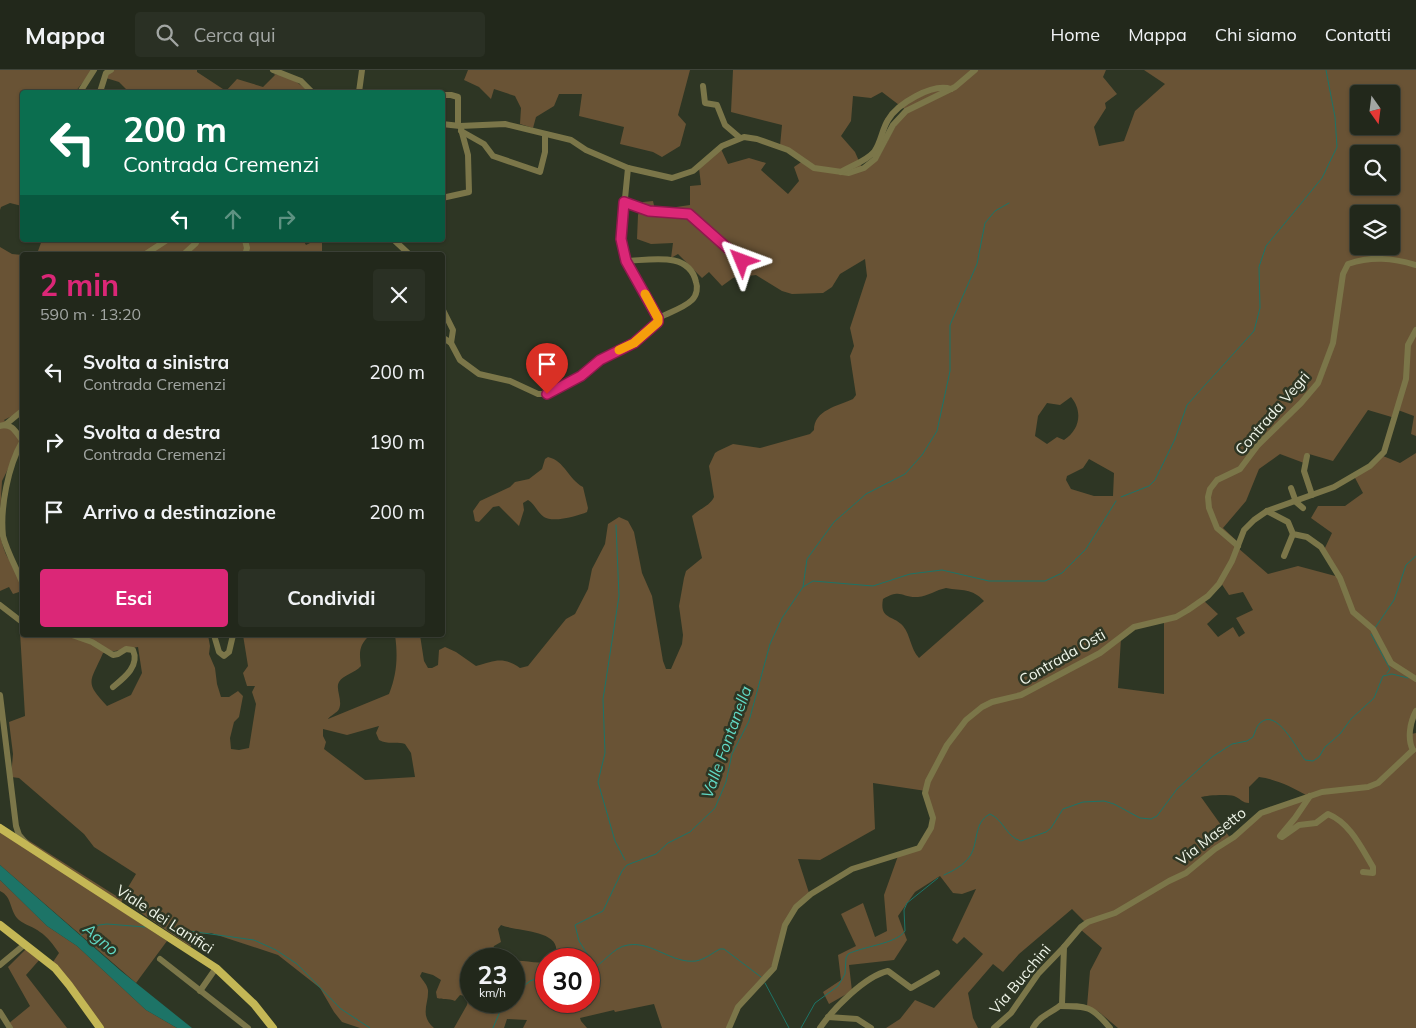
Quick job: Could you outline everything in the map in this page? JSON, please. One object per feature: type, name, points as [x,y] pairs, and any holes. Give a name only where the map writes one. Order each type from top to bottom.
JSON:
[{"type":"main road","name":"Viale dei Lanifici","points":[[0,828],[216,968],[254,1004],[273,1028]]},
{"type":"main road","name":"Viale dei Lanifici","points":[[0,834],[29,847]]},
{"type":"main road","points":[[0,925],[55,968],[69,984],[100,1028]]},
{"type":"street","points":[[81,90],[94,70]]},
{"type":"street","points":[[101,90],[106,73],[111,70]]},
{"type":"street","points":[[272,70],[301,82],[310,90]]},
{"type":"street","points":[[359,90],[362,70]]},
{"type":"street","points":[[445,124],[460,127],[505,124],[571,140],[586,150],[628,168],[672,178],[693,171],[722,146],[739,137],[758,139],[788,150],[814,168],[849,173],[864,168],[876,159],[893,126],[906,111],[951,89],[975,70]]},
{"type":"street","points":[[703,86],[705,103],[717,105],[725,125],[739,137]]},
{"type":"street","points":[[445,95],[458,97],[460,127],[468,155],[469,192],[445,197]]},
{"type":"street","points":[[460,127],[484,144],[494,156],[540,172],[546,152],[545,134]]},
{"type":"street","points":[[445,339],[451,343],[460,360],[478,374],[510,381],[538,394],[547,394],[581,376],[600,360],[634,343],[658,322],[658,318],[626,261],[621,239],[628,168]]},
{"type":"street","points":[[624,203],[649,211],[689,214],[742,261],[742,267],[736,266],[736,260],[719,241],[688,215],[648,212],[624,203]]},
{"type":"street","points":[[149,252],[164,242]]},
{"type":"street","points":[[186,252],[196,242]]},
{"type":"street","points":[[396,242],[407,252]]},
{"type":"street","name":"Contrada Vegri","points":[[1238,546],[1217,528],[1212,519],[1208,497],[1210,488],[1217,480],[1240,469],[1258,445],[1301,403],[1318,383],[1333,342],[1343,274],[1348,264],[1374,257],[1398,260],[1416,265]]},
{"type":"street","points":[[626,261],[670,259],[683,263],[694,271],[698,288],[693,299],[658,318]]},
{"type":"street","points":[[445,314],[453,330],[451,343]]},
{"type":"street","points":[[1238,546],[1244,530],[1267,511],[1296,502],[1334,486],[1370,466],[1384,452],[1406,379],[1408,344],[1416,330]]},
{"type":"street","points":[[2,426],[20,412]]},
{"type":"street","points":[[2,426],[12,427],[20,438]]},
{"type":"street","points":[[20,446],[10,468],[2,510],[3,534],[20,577]]},
{"type":"street","points":[[1307,456],[1304,471],[1312,495]]},
{"type":"street","points":[[1290,488],[1296,502],[1303,508]]},
{"type":"street","points":[[1267,511],[1288,522],[1293,534],[1284,556]]},
{"type":"street","points":[[1293,534],[1307,537],[1321,547],[1340,578],[1353,612],[1373,629],[1391,663],[1413,674]]},
{"type":"street","name":"Contrada Osti","points":[[729,1028],[738,1007],[774,968],[785,924],[796,907],[811,894],[852,869],[920,848],[931,828],[933,818],[925,793],[928,781],[947,745],[972,716],[982,707],[992,702],[1021,695],[1100,653],[1134,627],[1143,623],[1176,617],[1188,610],[1208,596],[1219,584],[1238,546]]},
{"type":"street","points":[[0,605],[20,620]]},
{"type":"street","points":[[78,637],[92,642],[113,655],[126,649],[133,650],[135,655],[131,671],[113,687]]},
{"type":"street","points":[[215,637],[222,656],[230,652],[233,637]]},
{"type":"street","points":[[0,695],[16,826],[19,836],[29,847]]},
{"type":"street","points":[[1415,751],[1410,738],[1411,723],[1416,711]]},
{"type":"street","name":"Via Masetto","points":[[1064,947],[1081,927],[1088,922],[1115,913],[1186,873],[1215,849],[1234,837],[1261,813],[1322,792],[1368,787],[1378,783],[1415,751]]},
{"type":"street","points":[[1310,796],[1280,836],[1282,837],[1299,826],[1316,823],[1328,814],[1337,818],[1352,834],[1373,867],[1373,873],[1363,872]]},
{"type":"street","points":[[12,834],[16,826]]},
{"type":"street","points":[[0,965],[24,945]]},
{"type":"street","points":[[1033,1028],[1038,1020],[1060,1006],[1063,1001],[1064,947]]},
{"type":"street","name":"Via Bucchini","points":[[994,1028],[1011,1013],[1038,974],[1064,947]]},
{"type":"street","points":[[160,959],[248,1028]]},
{"type":"street","points":[[200,990],[216,968]]},
{"type":"street","points":[[820,1028],[844,1000],[878,973],[888,971],[911,988],[937,973]]},
{"type":"street","points":[[1060,1006],[1081,1006],[1097,1012],[1110,1028]]},
{"type":"street","points":[[0,1012],[10,1028]]},
{"type":"street","points":[[828,1017],[857,1019],[871,1028]]},
{"type":"shaded area","points":[[0,70],[93,70],[77,90],[20,90],[20,206],[10,203],[1,207],[0,210]]},
{"type":"shaded area","points":[[108,70],[197,70],[197,72],[224,90],[127,90],[119,82],[106,78]]},
{"type":"shaded area","points":[[468,70],[690,70],[678,115],[686,124],[680,146],[662,157],[653,152],[620,144],[624,127],[579,116],[582,94],[559,94],[554,106],[536,117],[533,128],[520,124],[521,108],[515,96],[494,89],[491,99],[479,87],[464,80]]},
{"type":"shaded area","points":[[733,70],[1106,70],[1103,77],[1117,94],[1105,103],[1106,108],[1094,127],[1099,146],[1124,141],[1135,111],[1165,84],[1144,70],[1416,70],[1416,436],[1411,434],[1414,416],[1398,410],[1395,418],[1368,410],[1333,461],[1309,454],[1304,463],[1280,454],[1259,469],[1246,501],[1223,528],[1239,543],[1238,548],[1268,574],[1298,566],[1339,577],[1323,552],[1332,533],[1311,518],[1318,506],[1345,506],[1363,493],[1354,476],[1383,456],[1400,463],[1416,453],[1416,712],[1411,734],[1416,733],[1416,1028],[1118,1028],[1099,1012],[1087,1006],[1090,971],[1102,948],[1080,929],[1086,923],[1072,909],[1019,954],[1003,972],[993,964],[968,993],[973,1018],[978,1028],[886,1028],[900,1019],[915,1000],[934,1008],[983,954],[964,937],[957,944],[952,940],[976,889],[962,894],[953,893],[940,876],[915,892],[898,916],[907,940],[894,960],[849,965],[852,991],[829,1004],[823,992],[841,980],[838,955],[856,946],[841,914],[863,903],[875,937],[887,931],[884,895],[898,856],[920,846],[934,821],[926,791],[873,783],[875,829],[820,860],[798,859],[810,896],[789,918],[775,962],[746,998],[730,1028],[662,1028],[654,1004],[615,1012],[614,1010],[580,1018],[587,1028],[523,1028],[527,1020],[507,1019],[504,1028],[454,1028],[462,1013],[525,1013],[525,962],[535,963],[535,1013],[600,1013],[600,948],[556,948],[554,942],[539,933],[501,925],[498,929],[501,942],[493,948],[460,948],[460,995],[455,1001],[437,998],[436,992],[441,980],[433,975],[422,972],[420,976],[428,990],[427,1019],[434,1028],[360,1028],[342,1022],[320,988],[278,955],[211,933],[192,935],[191,947],[122,900],[120,910],[167,941],[136,983],[0,865],[0,829],[20,835],[121,899],[136,874],[94,847],[84,834],[19,778],[11,777],[13,754],[9,722],[25,716],[20,637],[208,637],[209,654],[215,668],[221,697],[229,697],[238,691],[243,696],[239,717],[234,722],[230,738],[231,749],[249,748],[256,704],[252,692],[255,686],[247,686],[243,673],[248,666],[243,637],[368,637],[361,649],[361,666],[339,682],[340,706],[337,712],[328,719],[389,694],[396,665],[395,637],[420,637],[424,661],[428,668],[438,665],[439,650],[445,647],[476,666],[494,661],[503,661],[520,668],[528,666],[566,619],[575,614],[588,589],[592,569],[605,544],[608,524],[619,517],[628,521],[634,532],[642,573],[652,596],[663,661],[666,669],[671,669],[682,644],[683,635],[679,606],[684,578],[686,571],[702,558],[692,516],[710,503],[714,497],[709,466],[715,453],[733,444],[760,448],[810,434],[822,413],[853,399],[856,395],[850,356],[854,346],[850,328],[867,276],[865,259],[840,274],[832,287],[823,293],[792,294],[782,291],[756,275],[733,278],[722,286],[709,272],[702,278],[678,254],[671,258],[673,243],[651,244],[637,239],[638,215],[643,202],[653,201],[655,210],[690,205],[690,186],[701,185],[699,168],[720,147],[728,164],[749,158],[766,163],[761,170],[788,194],[799,181],[794,167],[804,160],[780,146],[782,125],[731,112]],"holes":[[[882,92],[907,111],[896,125],[879,157],[862,168],[855,152],[841,136],[851,121],[853,96],[871,98]],[[1071,397],[1077,408],[1078,420],[1074,431],[1064,440],[1057,437],[1047,444],[1035,436],[1038,416],[1047,403],[1060,405]],[[1089,459],[1114,473],[1113,496],[1094,496],[1071,489],[1066,480],[1067,476],[1083,468]],[[1221,583],[1229,595],[1243,592],[1253,610],[1236,618],[1245,633],[1239,637],[1233,627],[1218,637],[1207,624],[1218,614],[1203,600]],[[946,588],[975,594],[984,601],[919,658],[903,626],[883,611],[883,599],[894,594],[918,597]],[[1164,621],[1164,694],[1118,688],[1121,638],[1132,629]],[[138,647],[142,673],[131,695],[107,706],[92,686],[92,676],[103,653]],[[379,726],[376,733],[379,740],[405,744],[411,753],[415,777],[365,780],[324,749],[326,742],[323,736],[323,729],[347,735]],[[1259,777],[1283,784],[1306,795],[1261,814],[1231,839],[1201,797],[1231,795],[1249,803],[1249,787]]]},
{"type":"shaded area","points":[[274,74],[293,80],[306,90],[227,90],[237,79],[263,87]]},
{"type":"shaded area","points":[[41,242],[304,242],[306,245],[312,242],[322,242],[322,252],[36,252]]},
{"type":"shaded area","points":[[0,247],[12,254],[20,255],[20,412],[4,420],[20,439],[20,445],[2,481],[0,515]]},
{"type":"shaded area","points":[[548,457],[559,462],[574,480],[583,487],[588,508],[587,512],[565,518],[548,519],[528,500],[523,503],[524,510],[519,526],[499,506],[493,507],[479,522],[475,521],[473,511],[480,501],[510,487],[515,482],[529,479],[542,469],[545,459]]},
{"type":"shaded area","points":[[0,534],[8,558],[18,569],[20,568],[20,592],[13,594],[9,587],[0,591]]},
{"type":"shaded area","points":[[0,880],[47,926],[77,946],[146,1010],[177,1028],[100,1028],[51,965],[59,953],[43,934],[19,920],[9,900],[0,891]]},
{"type":"shaded area","points":[[27,948],[41,958],[26,975],[67,1028],[11,1028],[8,1024],[30,1006],[8,967]]},
{"type":"water","points":[[0,865],[121,971],[192,1028],[177,1028],[146,1010],[77,946],[47,926],[0,880]]},
{"type":"waterway","points":[[1121,497],[1149,486],[1155,480],[1175,439],[1187,405],[1254,331],[1260,308],[1259,267],[1266,246],[1322,178],[1337,147],[1335,117],[1326,70]]},
{"type":"waterway","name":"Valle Fontanella","points":[[583,948],[579,941],[575,925],[603,911],[622,871],[627,865],[656,854],[668,843],[690,832],[715,808],[726,782],[732,754],[749,721],[770,644],[782,618],[803,587],[807,559],[834,522],[866,494],[905,474],[922,455],[937,431],[950,371],[950,325],[977,264],[985,223],[995,211],[1009,203]]},
{"type":"waterway","points":[[803,587],[813,581],[873,586],[910,574],[942,570],[989,581],[1045,581],[1062,573],[1086,549],[1116,501]]},
{"type":"waterway","points":[[616,525],[619,596],[603,699],[605,753],[598,782],[615,841],[625,860]]},
{"type":"waterway","points":[[1375,628],[1394,600],[1406,565],[1416,556]]},
{"type":"waterway","points":[[1371,634],[1390,669],[1387,673]]},
{"type":"waterway","points":[[944,875],[955,870],[968,859],[973,851],[981,822],[990,814],[999,820],[1012,836],[1021,841],[1046,832],[1051,828],[1063,809],[1083,802],[1104,801],[1114,804],[1140,818],[1151,819],[1157,816],[1177,789],[1212,757],[1232,744],[1247,741],[1253,737],[1260,723],[1266,720],[1280,725],[1305,760],[1313,761],[1340,734],[1351,719],[1374,698],[1383,676],[1392,674],[1408,678]]},
{"type":"waterway","points":[[801,1028],[815,1003],[838,986],[845,974],[848,954],[887,942],[901,935],[905,931],[904,910],[907,903],[938,878]]},
{"type":"waterway","name":"Agno","points":[[81,935],[99,925],[145,927]]},
{"type":"waterway","points":[[167,928],[254,940],[276,950],[297,964],[341,1009],[370,1028]]},
{"type":"waterway","points":[[600,963],[617,949],[628,945],[645,946],[687,961],[700,960],[720,949],[724,949],[761,977]]},
{"type":"waterway","points":[[525,985],[535,979]]},
{"type":"waterway","points":[[765,983],[789,1028]]},
{"type":"waterway","points":[[493,1028],[499,1013]]},
{"type":"slow traffic","points":[[619,350],[634,343],[658,322],[658,318],[645,294]]},
{"type":"route","points":[[547,394],[581,376],[600,360],[634,343],[658,322],[658,318],[626,261],[621,239],[624,202],[649,211],[689,214],[721,240],[742,261]]}]
